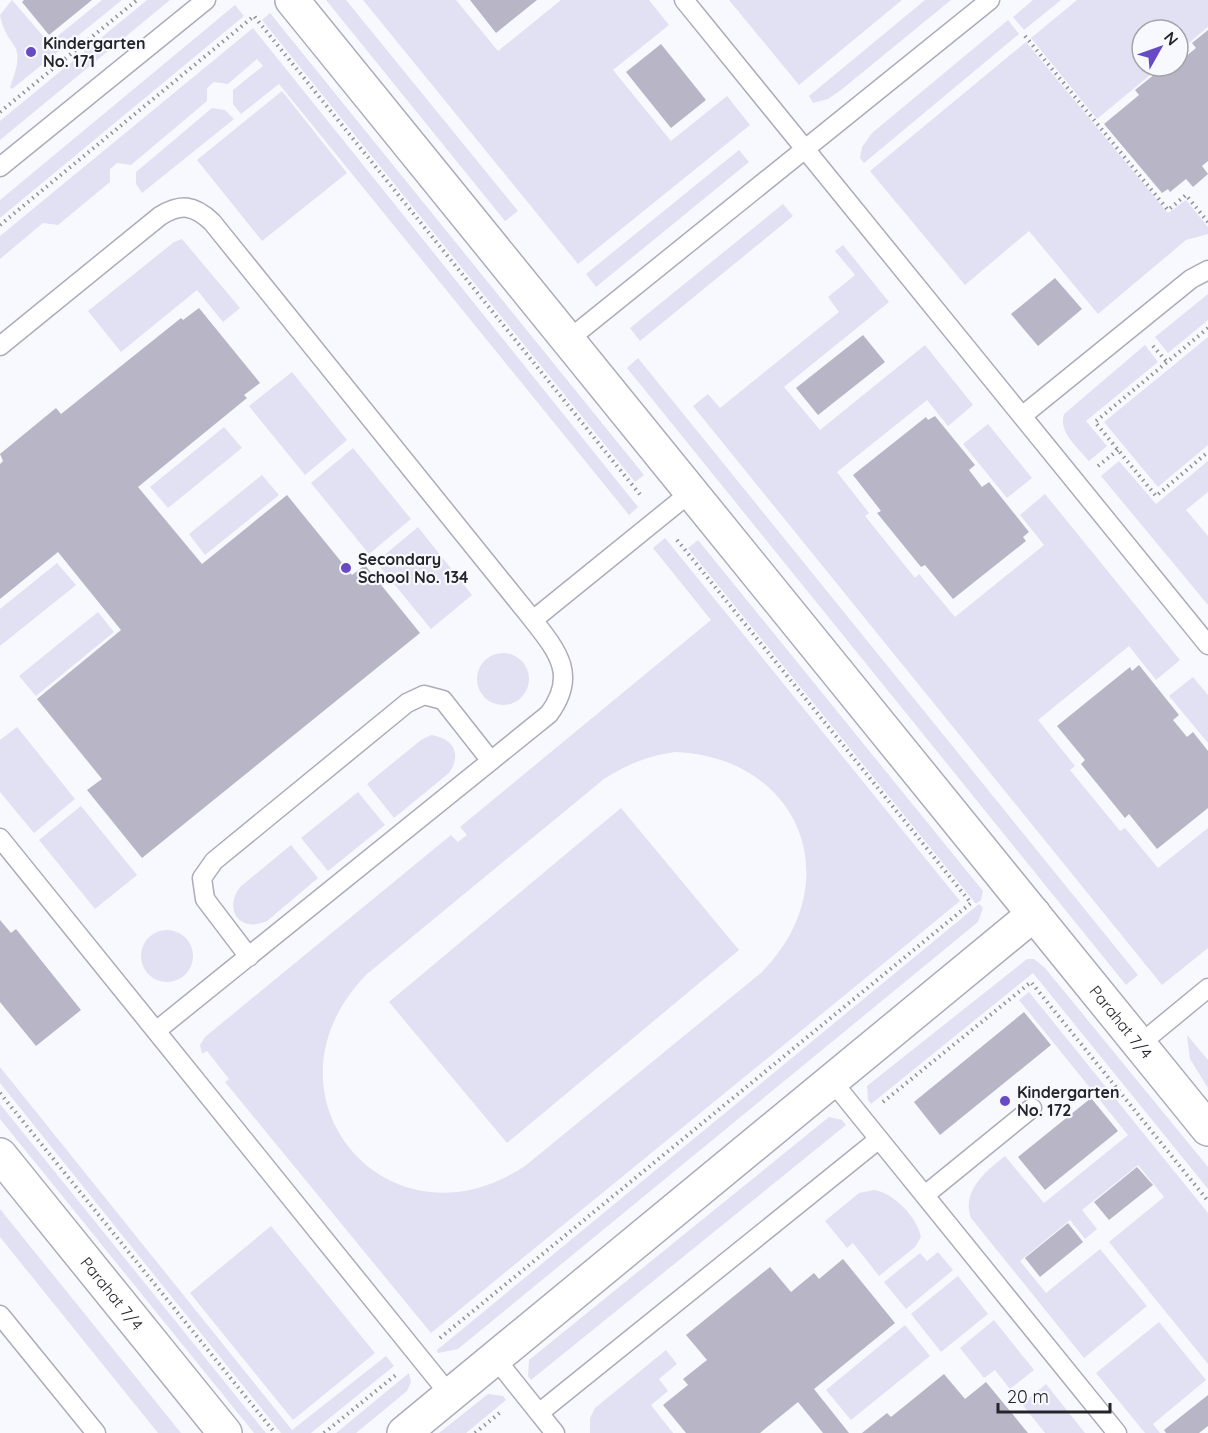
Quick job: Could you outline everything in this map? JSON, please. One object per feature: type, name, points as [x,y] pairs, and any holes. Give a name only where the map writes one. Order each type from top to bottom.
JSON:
[{"type":"street","name":"Parahat 7/4","points":[[292,0],[1208,1129]]},
{"type":"street","points":[[404,1433],[1034,914]]},
{"type":"street","name":"Parahat 7/4","points":[[0,1155],[225,1433]]},
{"type":"lane","points":[[0,167],[206,0]]},
{"type":"lane","points":[[684,0],[1208,645]]},
{"type":"lane","points":[[568,340],[990,0]]},
{"type":"lane","points":[[0,346],[160,216],[173,208],[188,206],[201,211],[533,620],[558,655],[565,679],[561,697],[549,714],[156,1031]]},
{"type":"lane","points":[[1022,416],[1191,279],[1208,270]]},
{"type":"lane","points":[[533,620],[691,492]]},
{"type":"lane","points":[[249,957],[206,899],[202,878],[214,861],[407,703],[424,695],[443,700],[491,761]]},
{"type":"lane","points":[[0,837],[450,1395]]},
{"type":"lane","points":[[1140,1044],[1208,988]]},
{"type":"lane","points":[[832,1081],[1117,1433]]},
{"type":"lane","points":[[925,1196],[1032,1108]]},
{"type":"lane","points":[[539,1413],[879,1139]]},
{"type":"lane","points":[[0,1315],[96,1433]]},
{"type":"lane","points":[[495,1358],[555,1433]]},
{"type":"path","points":[[0,112],[137,0]]},
{"type":"path","points":[[0,225],[254,16],[646,502]]},
{"type":"path","points":[[1025,36],[1168,210],[1186,195],[1208,222]]},
{"type":"path","points":[[1208,328],[1095,422],[1156,495],[1208,453]]},
{"type":"path","points":[[1150,342],[1167,362]]},
{"type":"path","points":[[1095,469],[1118,449]]},
{"type":"path","points":[[324,1433],[971,903],[669,531]]},
{"type":"path","points":[[0,1093],[275,1433]]},
{"type":"shaded area","points":[[12,0],[49,43],[102,0],[122,0],[12,89],[10,87],[17,52],[3,27],[0,15]]},
{"type":"shaded area","points":[[147,0],[170,0],[0,140],[0,121]]},
{"type":"shaded area","points":[[326,0],[346,0],[518,211],[505,221]]},
{"type":"shaded area","points":[[363,0],[456,0],[498,51],[561,0],[649,0],[669,25],[613,70],[671,141],[727,96],[750,125],[578,264]]},
{"type":"shaded area","points":[[729,0],[902,0],[799,85]]},
{"type":"shaded area","points":[[925,0],[951,0],[841,90],[828,99],[813,103],[809,96]]},
{"type":"shaded area","points":[[1033,0],[1061,0],[1024,30],[1013,17]]},
{"type":"shaded area","points":[[1077,0],[1208,0],[1208,27],[1190,42],[1190,18],[1130,18],[1130,78],[1147,78],[1097,119],[1031,38]]},
{"type":"shaded area","points":[[235,5],[244,16],[0,218],[0,200]]},
{"type":"shaded area","points":[[270,13],[644,475],[635,482],[262,20]]},
{"type":"shaded area","points":[[1008,20],[1019,34],[864,163],[860,158],[862,147],[872,133]]},
{"type":"shaded area","points":[[253,28],[638,507],[629,515],[279,84],[241,114],[233,104],[233,90],[263,66],[257,59],[228,84],[214,82],[207,88],[207,101],[131,165],[117,163],[110,169],[110,182],[58,225],[43,223],[0,259],[0,236]]},
{"type":"shaded area","points":[[1026,42],[1168,213],[1186,200],[1208,227],[1208,234],[1186,240],[1098,314],[1029,231],[965,285],[870,171]]},
{"type":"shaded area","points":[[282,91],[347,173],[262,241],[197,160]]},
{"type":"shaded area","points":[[212,108],[225,110],[234,119],[142,193],[136,184],[136,172]]},
{"type":"shaded area","points":[[739,150],[749,162],[596,287],[586,274]]},
{"type":"shaded area","points":[[783,204],[793,216],[640,341],[630,328]]},
{"type":"shaded area","points":[[182,239],[240,308],[223,322],[197,290],[121,352],[88,311],[174,242]]},
{"type":"shaded area","points":[[843,245],[889,302],[784,387],[820,430],[925,345],[973,405],[948,426],[927,400],[837,472],[869,513],[865,516],[915,578],[919,574],[955,617],[1044,545],[1020,515],[1045,494],[1180,660],[1156,680],[1129,646],[1038,720],[1075,766],[1070,770],[1120,831],[1125,828],[1158,868],[1208,828],[1208,948],[1162,985],[693,406],[708,394],[720,408],[839,312],[828,297],[855,275],[835,251]]},
{"type":"shaded area","points":[[1208,294],[1208,320],[1168,353],[1155,337]]},
{"type":"shaded area","points":[[1208,337],[1208,445],[1158,487],[1104,422]]},
{"type":"shaded area","points":[[1145,345],[1158,362],[1086,421],[1107,446],[1089,461],[1066,433],[1064,414]]},
{"type":"shaded area","points":[[638,358],[1138,975],[1126,985],[627,368]]},
{"type":"shaded area","points":[[292,372],[347,440],[305,475],[249,406]]},
{"type":"shaded area","points":[[988,424],[1032,478],[1007,498],[963,444]]},
{"type":"shaded area","points":[[224,427],[242,448],[168,508],[150,487]]},
{"type":"shaded area","points":[[353,448],[411,519],[369,554],[311,483]]},
{"type":"shaded area","points":[[1119,461],[1156,504],[1208,461],[1208,492],[1186,510],[1208,536],[1208,605],[1101,476]]},
{"type":"shaded area","points":[[262,475],[279,495],[205,555],[189,534]]},
{"type":"shaded area","points":[[418,527],[472,595],[431,629],[376,562]]},
{"type":"shaded area","points":[[665,538],[960,901],[431,1333],[225,1082],[229,1079],[207,1051],[202,1054],[200,1045],[205,1037],[451,835],[458,842],[467,835],[460,827],[711,620],[653,548]],"holes":[[[675,752],[718,759],[754,776],[781,800],[798,830],[806,864],[803,900],[789,937],[762,972],[525,1166],[474,1189],[426,1192],[384,1177],[350,1149],[329,1111],[323,1067],[335,1020],[367,974],[604,779],[638,761]]]},
{"type":"shaded area","points":[[698,540],[983,891],[981,900],[976,904],[688,548]]},
{"type":"shaded area","points":[[57,563],[76,585],[0,646],[0,609]]},
{"type":"shaded area","points":[[98,612],[114,632],[36,696],[19,676]]},
{"type":"shaded area","points":[[498,653],[508,653],[522,660],[529,679],[522,698],[508,705],[498,705],[488,701],[481,694],[477,684],[477,674],[481,664],[488,657]]},
{"type":"shaded area","points":[[1193,677],[1208,695],[1208,743],[1169,696]]},
{"type":"shaded area","points":[[17,727],[75,799],[34,833],[0,792],[0,740]]},
{"type":"shaded area","points":[[431,735],[445,740],[454,748],[453,766],[449,773],[394,818],[367,784],[421,740]]},
{"type":"shaded area","points":[[358,792],[385,825],[328,871],[301,838]]},
{"type":"shaded area","points":[[81,806],[137,875],[95,909],[39,840]]},
{"type":"shaded area","points":[[621,808],[739,950],[507,1143],[389,1002]]},
{"type":"shaded area","points":[[291,845],[318,878],[267,921],[257,924],[242,922],[237,918],[233,904],[240,887]]},
{"type":"shaded area","points":[[979,904],[983,908],[978,922],[458,1349],[438,1353],[437,1350]]},
{"type":"shaded area","points":[[162,930],[172,930],[186,937],[193,956],[186,975],[172,982],[162,982],[152,978],[145,971],[141,961],[141,951],[145,941],[152,934]]},
{"type":"shaded area","points":[[1027,959],[1034,959],[1045,968],[1208,1167],[1208,1189],[1033,973],[871,1104],[868,1100],[867,1086]]},
{"type":"shaded area","points":[[1029,992],[1208,1213],[1208,1364],[1109,1242],[1164,1197],[1138,1165],[1082,1210],[1097,1229],[1085,1239],[1070,1220],[1020,1261],[1046,1293],[1100,1249],[1147,1306],[1084,1358],[971,1218],[969,1199],[972,1190],[983,1175],[1005,1156],[1044,1203],[1128,1135],[1019,1000]]},
{"type":"shaded area","points":[[1187,1035],[1208,1060],[1208,1088],[1190,1059]]},
{"type":"shaded area","points":[[0,1067],[292,1430],[386,1356],[394,1366],[311,1433],[281,1433],[0,1083]]},
{"type":"shaded area","points":[[0,1104],[266,1433],[254,1433],[0,1119]]},
{"type":"shaded area","points":[[829,1117],[842,1120],[846,1125],[531,1380],[528,1376],[529,1360]]},
{"type":"shaded area","points":[[874,1190],[897,1201],[910,1214],[921,1237],[915,1247],[879,1276],[853,1243],[847,1248],[825,1221],[859,1193]]},
{"type":"shaded area","points":[[0,1209],[181,1433],[158,1433],[0,1237]]},
{"type":"shaded area","points":[[271,1226],[375,1353],[293,1420],[190,1293]]},
{"type":"shaded area","points":[[938,1252],[953,1270],[906,1309],[884,1282],[920,1253],[927,1261]]},
{"type":"shaded area","points":[[958,1276],[988,1314],[941,1352],[911,1314]]},
{"type":"shaded area","points":[[994,1320],[1034,1370],[1010,1389],[995,1370],[984,1378],[960,1348]]},
{"type":"shaded area","points":[[1159,1322],[1206,1380],[1153,1424],[1160,1433],[1145,1433],[1096,1373]]},
{"type":"shaded area","points":[[905,1325],[930,1356],[851,1420],[826,1390]]},
{"type":"shaded area","points":[[666,1350],[677,1364],[659,1379],[668,1391],[651,1405],[673,1433],[590,1433],[590,1418],[595,1408]]},
{"type":"shaded area","points":[[409,1373],[411,1382],[407,1391],[356,1433],[336,1433]]},
{"type":"shaded area","points":[[1046,1384],[1085,1433],[1045,1433],[1022,1404]]},
{"type":"shaded area","points":[[488,1394],[503,1396],[506,1400],[466,1433],[439,1433]]},
{"type":"building","points":[[24,0],[92,0],[49,35],[22,2]]},
{"type":"building","points":[[470,0],[537,0],[496,33]]},
{"type":"building","points":[[1208,30],[1208,161],[1202,166],[1208,174],[1193,187],[1186,179],[1170,192],[1168,189],[1162,193],[1104,124],[1139,95],[1135,90],[1150,78],[1190,78],[1190,53],[1196,48],[1192,43]]},
{"type":"building","points":[[661,44],[706,100],[671,128],[626,72]]},
{"type":"building","points":[[1055,278],[1082,309],[1038,346],[1011,314]]},
{"type":"building","points":[[199,308],[260,383],[244,395],[247,398],[138,487],[202,564],[287,495],[352,575],[365,565],[420,633],[142,858],[87,790],[102,779],[37,699],[121,630],[58,552],[0,599],[0,464],[3,461],[0,454],[56,408],[61,414],[181,318],[183,320]]},
{"type":"building","points":[[863,335],[885,362],[818,415],[796,388]]},
{"type":"building","points":[[935,416],[975,465],[969,470],[982,487],[989,482],[1029,532],[1023,537],[1026,541],[953,599],[925,565],[921,567],[877,513],[881,511],[853,475],[926,417],[928,420]]},
{"type":"building","points":[[1139,665],[1179,715],[1173,720],[1187,737],[1193,732],[1208,751],[1208,808],[1157,849],[1129,814],[1125,818],[1081,764],[1085,760],[1057,726],[1130,667],[1132,671]]},
{"type":"building","points":[[0,920],[11,933],[16,929],[81,1010],[36,1046],[0,1002]]},
{"type":"building","points":[[1024,1012],[1051,1045],[940,1135],[914,1102]]},
{"type":"building","points":[[1091,1098],[1118,1131],[1045,1190],[1018,1157]]},
{"type":"building","points":[[1137,1167],[1153,1185],[1109,1220],[1094,1202]]},
{"type":"building","points":[[1068,1223],[1083,1242],[1040,1277],[1025,1258]]},
{"type":"building","points":[[843,1259],[895,1323],[814,1389],[849,1433],[823,1433],[798,1402],[760,1433],[686,1433],[663,1405],[688,1385],[683,1379],[707,1360],[686,1335],[770,1267],[791,1292],[814,1273],[819,1279]]},
{"type":"building","points":[[944,1374],[965,1399],[986,1382],[1028,1433],[862,1433],[887,1413],[891,1417]]},
{"type":"building","points":[[1208,1395],[1208,1426],[1199,1433],[1166,1433],[1164,1430]]},
{"type":"place","name":"Kindergarten No. 171","points":[[31,52]]},
{"type":"place","name":"Secondary School No. 134","points":[[346,568]]},
{"type":"place","name":"Kindergarten No. 172","points":[[1005,1101]]}]
